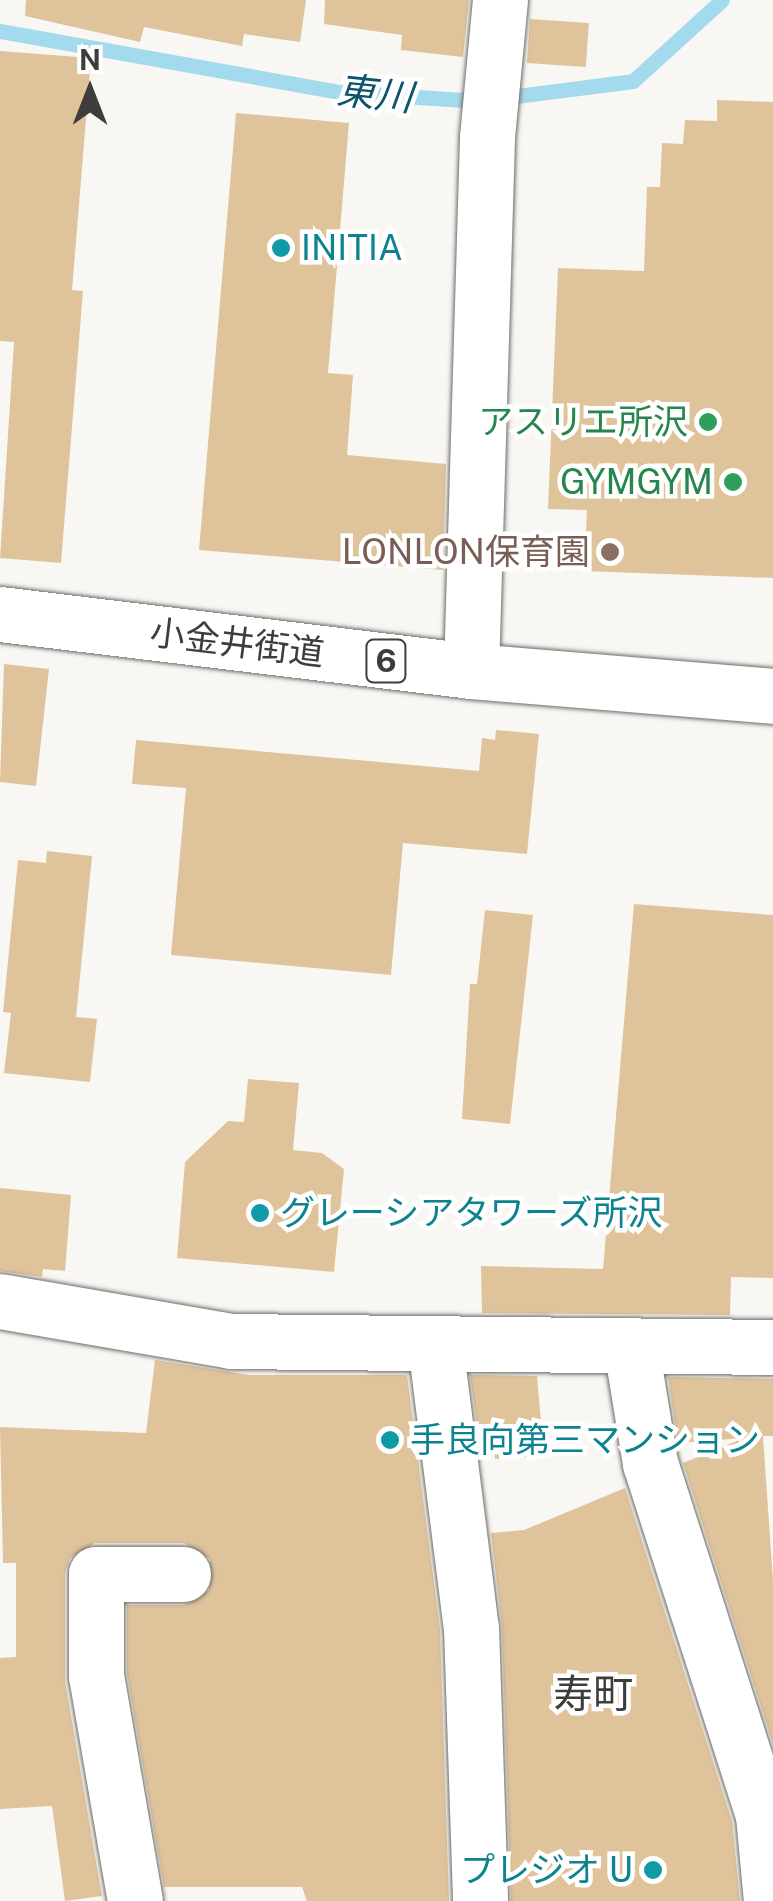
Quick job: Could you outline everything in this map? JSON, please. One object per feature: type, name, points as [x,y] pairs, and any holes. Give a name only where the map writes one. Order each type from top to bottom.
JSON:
[{"type":"street","points":[[471,671],[487,137],[500,0]]},
{"type":"street","name":"小金井街道","points":[[0,614],[471,671],[773,696]]},
{"type":"street","points":[[0,1301],[231,1341],[773,1348]]},
{"type":"street","points":[[435,1344],[472,1627],[480,1901]]},
{"type":"street","points":[[631,1348],[650,1462],[763,1815],[771,1901]]},
{"type":"street","points":[[135,1901],[96,1676],[96,1574],[183,1574]]},
{"type":"building","points":[[26,0],[306,0],[300,42],[244,34],[242,46],[144,27],[140,42],[25,16]]},
{"type":"building","points":[[325,0],[469,0],[463,57],[401,50],[402,35],[324,24]]},
{"type":"building","points":[[530,19],[589,23],[586,67],[527,63]]},
{"type":"building","points":[[0,51],[91,58],[72,290],[83,291],[61,563],[0,558],[14,342],[0,341]]},
{"type":"building","points":[[717,100],[773,102],[773,578],[584,571],[587,510],[548,509],[558,268],[644,271],[647,187],[660,187],[662,143],[683,144],[685,120],[717,121]]},
{"type":"building","name":"INITIA","points":[[236,113],[349,123],[328,373],[353,375],[347,455],[446,464],[443,570],[199,550]]},
{"type":"building","points":[[4,664],[49,669],[36,786],[0,782]]},
{"type":"building","points":[[496,730],[539,734],[527,854],[403,843],[391,975],[171,955],[186,788],[132,784],[136,740],[479,771],[482,738],[495,740]]},
{"type":"building","points":[[47,851],[92,856],[76,1017],[97,1019],[90,1082],[4,1073],[11,1013],[3,1012],[18,860],[46,863]]},
{"type":"building","points":[[634,904],[773,915],[773,1278],[731,1277],[730,1315],[482,1313],[481,1266],[603,1269]]},
{"type":"building","points":[[485,910],[533,915],[510,1124],[462,1119],[470,984],[477,984]]},
{"type":"building","name":"グレーシアタワーズ所沢","points":[[248,1079],[299,1083],[293,1150],[322,1153],[344,1169],[334,1272],[177,1258],[185,1162],[228,1121],[244,1122]]},
{"type":"building","points":[[0,1188],[71,1195],[65,1271],[43,1269],[42,1277],[0,1271]]},
{"type":"building","points":[[155,1360],[249,1375],[407,1375],[440,1630],[449,1901],[307,1901],[302,1887],[164,1887],[127,1673],[127,1605],[184,1605],[209,1590],[210,1559],[184,1543],[95,1543],[70,1558],[65,1573],[65,1681],[102,1896],[65,1901],[52,1806],[0,1809],[0,1658],[16,1657],[16,1563],[3,1563],[0,1427],[146,1433]]},
{"type":"building","points":[[470,1375],[537,1376],[544,1455],[495,1459],[493,1432],[478,1433]]},
{"type":"building","points":[[668,1377],[773,1379],[773,1436],[763,1436],[773,1581],[773,1744],[683,1463],[744,1438],[678,1443]]},
{"type":"building","points":[[625,1488],[732,1821],[740,1901],[511,1901],[502,1626],[491,1533],[524,1530]]},
{"type":"waterway","name":"東川","points":[[502,98],[633,81],[722,0]]},
{"type":"waterway","name":"東川","points":[[0,31],[339,92],[480,101]]},
{"type":"place","name":"INITIA","points":[[281,248]]},
{"type":"place","name":"アスリエ所沢","points":[[708,422]]},
{"type":"place","name":"GYMGYM","points":[[733,482]]},
{"type":"place","name":"LONLON保育園","points":[[610,552]]},
{"type":"place","name":"グレーシアタワーズ所沢","points":[[260,1213]]},
{"type":"place","name":"手良向第三マンション","points":[[390,1440]]},
{"type":"place","name":"プレジオ U","points":[[653,1870]]},
{"type":"district","name":"寿町","points":[[593,1694]]}]
